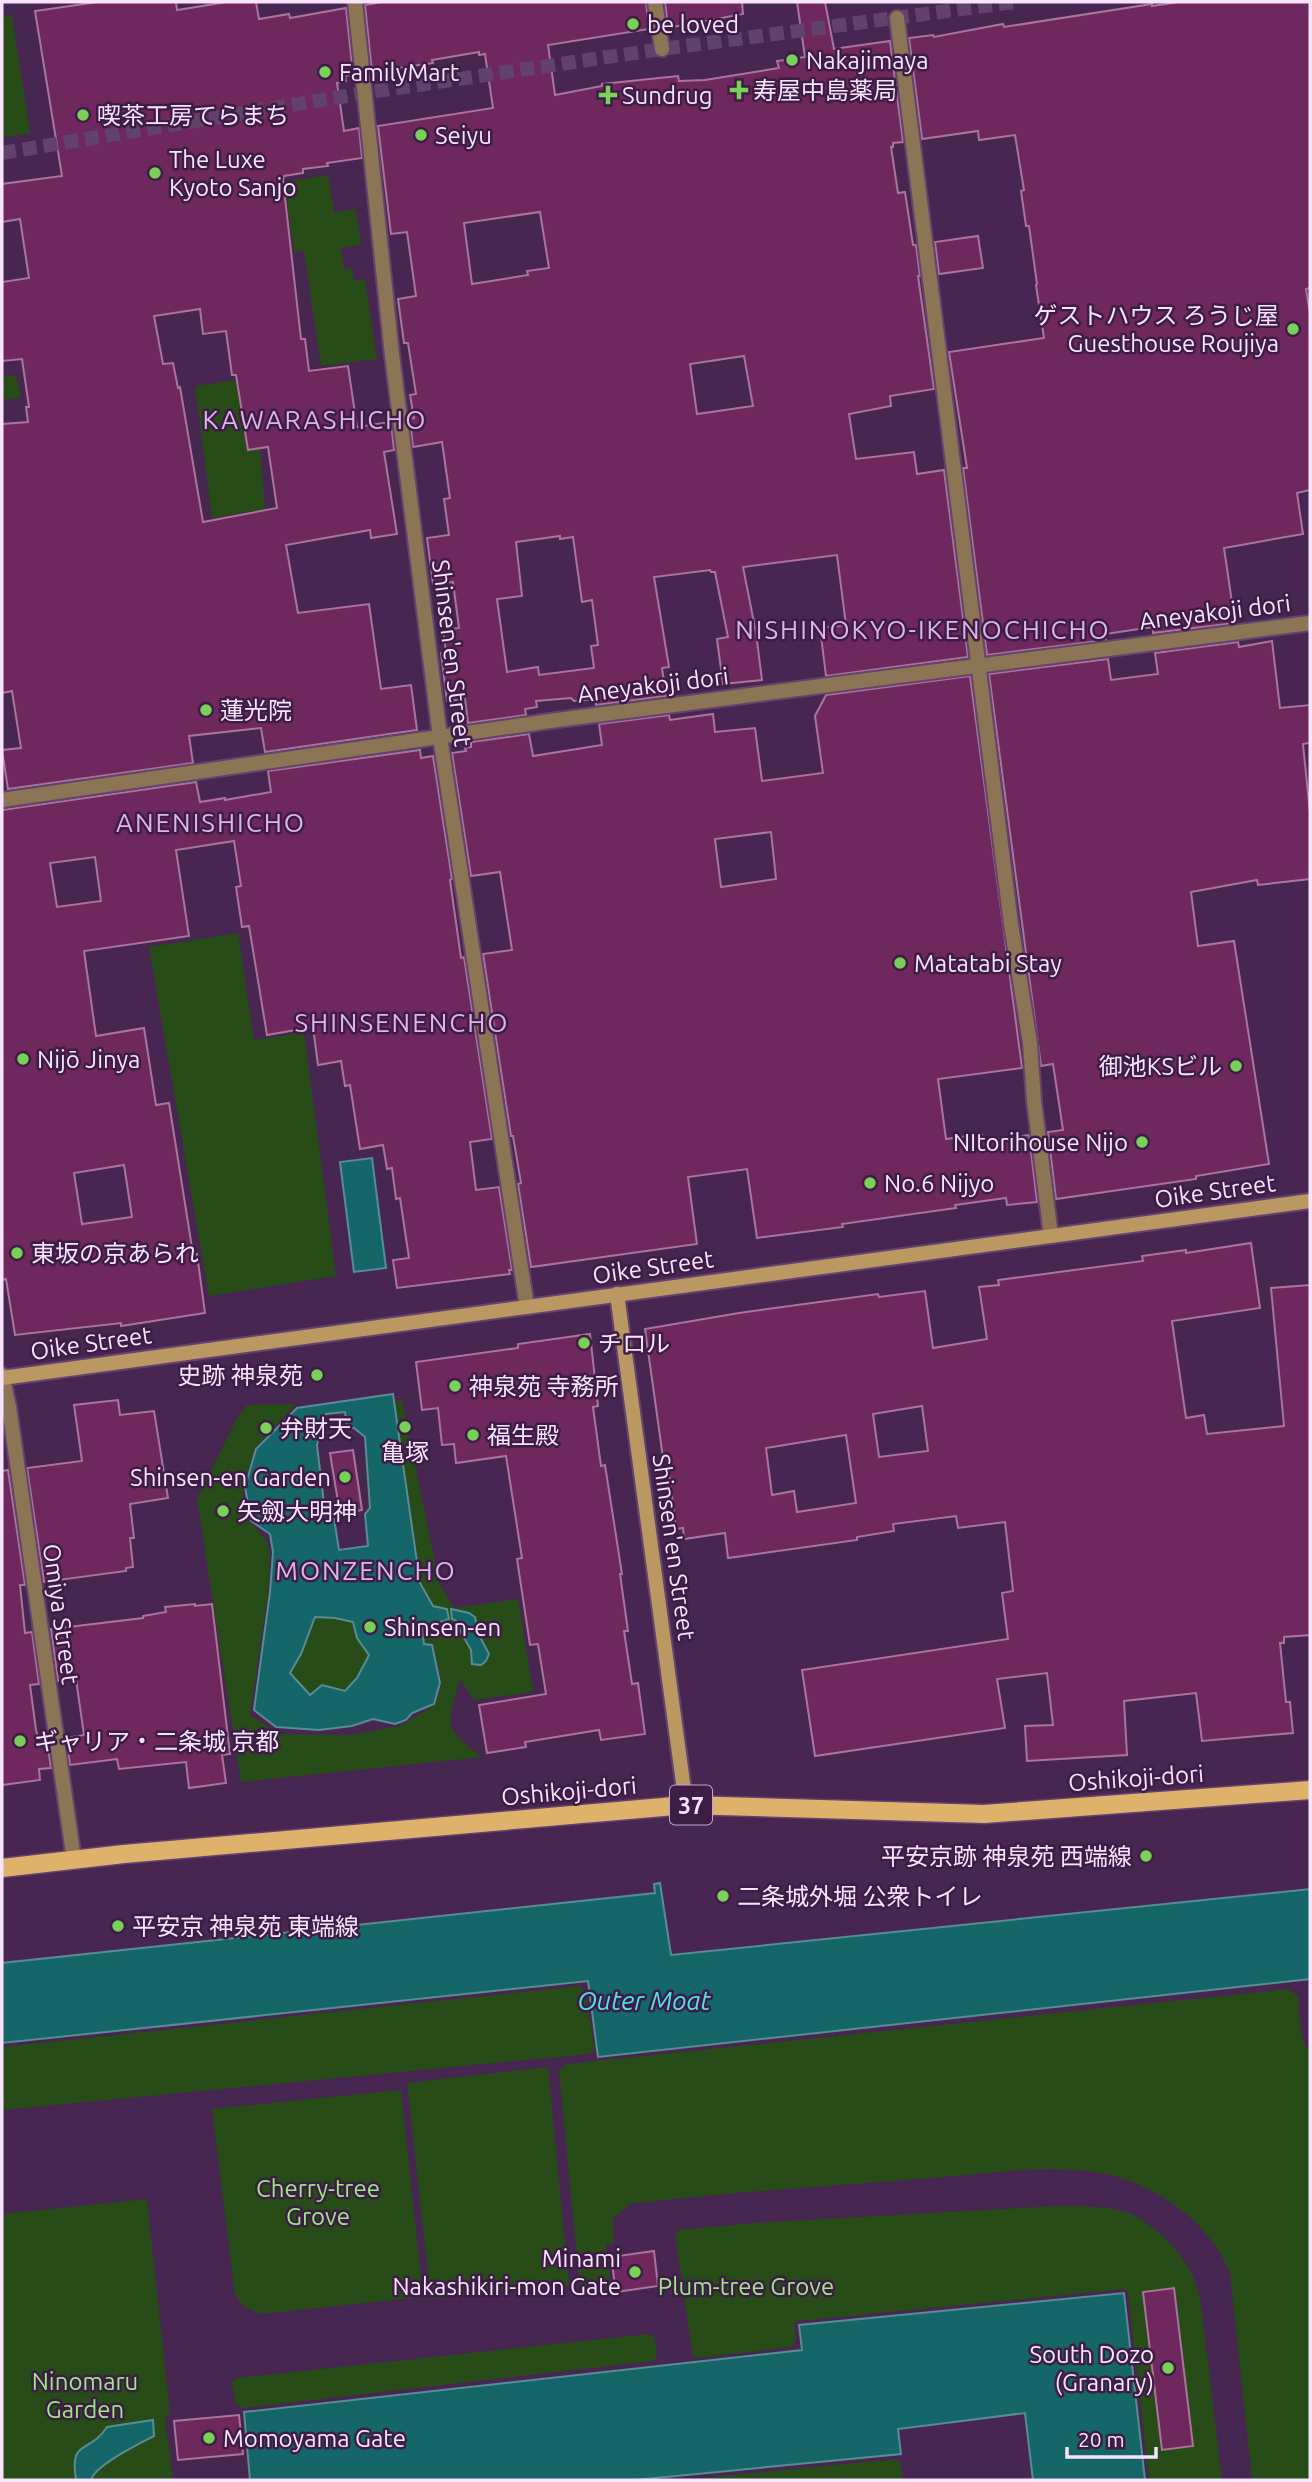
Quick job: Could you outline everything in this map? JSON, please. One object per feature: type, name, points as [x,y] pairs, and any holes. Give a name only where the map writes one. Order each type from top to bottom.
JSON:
[{"type":"main road","name":"Oshikoji-dori","points":[[2,1868],[686,1805],[984,1814],[1310,1790]]},
{"type":"street","name":"Shinsen'en Street","points":[[355,2],[392,355],[440,737],[527,1307]]},
{"type":"street","points":[[654,2],[662,49]]},
{"type":"street","points":[[897,18],[1011,924],[1030,1043],[1034,1101],[1051,1236]]},
{"type":"street","name":"Aneyakoji dori","points":[[2,800],[440,737],[1310,623]]},
{"type":"street","name":"Oike Street","points":[[2,1377],[1310,1201]]},
{"type":"street","name":"Shinsen'en Street","points":[[617,1294],[686,1805]]},
{"type":"street","name":"Omiya Street","points":[[2,1377],[9,1407],[74,1860]]},
{"type":"green space","points":[[12,15],[30,133],[2,138],[2,17]]},
{"type":"green space","points":[[328,175],[334,212],[356,209],[361,245],[341,248],[344,269],[352,268],[354,281],[365,279],[377,359],[321,366],[304,251],[294,252],[284,182]]},
{"type":"green space","points":[[15,375],[21,398],[2,400],[2,377]]},
{"type":"green space","points":[[236,380],[247,451],[260,449],[265,509],[212,518],[195,386]]},
{"type":"green space","points":[[238,933],[254,1040],[304,1032],[336,1276],[209,1296],[149,947]]},
{"type":"green space","points":[[402,1400],[439,1583],[454,1608],[518,1599],[533,1692],[474,1700],[460,1679],[451,1724],[460,1739],[482,1757],[241,1782],[197,1499],[236,1420],[247,1405],[296,1404],[255,1448],[242,1488],[247,1520],[266,1539],[270,1553],[268,1592],[250,1715],[279,1734],[350,1735],[400,1726],[435,1705],[442,1684],[433,1644],[425,1643],[423,1628],[430,1623],[434,1606],[421,1583],[395,1402]]},
{"type":"green space","points":[[315,1617],[354,1622],[357,1638],[369,1655],[357,1678],[345,1691],[322,1685],[310,1695],[290,1673],[301,1654]]},
{"type":"green space","points":[[579,1986],[585,1991],[595,2049],[590,2054],[2,2110],[2,2047]]},
{"type":"green space","points":[[1288,1989],[1298,1996],[1301,2033],[1310,2052],[1310,2480],[1252,2480],[1230,2273],[1210,2238],[1180,2209],[1163,2197],[1106,2174],[1063,2169],[1019,2170],[630,2204],[613,2218],[614,2243],[607,2244],[606,2248],[611,2286],[608,2290],[585,2294],[580,2289],[559,2070],[567,2064]]},
{"type":"green space","points":[[548,2067],[569,2285],[431,2299],[407,2083]]},
{"type":"green space","name":"Cherry-tree Grove","points":[[401,2090],[423,2297],[261,2314],[244,2307],[235,2295],[212,2109]]},
{"type":"green space","name":"Ninomaru Garden","points":[[147,2199],[170,2414],[165,2419],[173,2480],[2,2480],[2,2214]]},
{"type":"green space","name":"Plum-tree Grove","points":[[1058,2206],[1107,2208],[1132,2214],[1162,2236],[1186,2263],[1200,2297],[1222,2480],[1149,2480],[1128,2292],[1125,2289],[797,2321],[794,2324],[796,2340],[792,2347],[699,2358],[693,2356],[675,2234],[679,2230],[754,2223]]},
{"type":"green space","points":[[649,2334],[655,2338],[657,2356],[653,2361],[242,2408],[235,2403],[232,2382],[237,2378]]},
{"type":"green space","points":[[896,2459],[900,2462],[903,2480],[681,2480]]},
{"type":"water","points":[[372,1158],[386,1268],[354,1272],[340,1162]]},
{"type":"water","points":[[393,1394],[420,1583],[433,1606],[447,1609],[449,1619],[422,1628],[424,1644],[432,1645],[440,1683],[434,1704],[395,1724],[373,1719],[352,1726],[319,1730],[276,1727],[254,1710],[273,1552],[270,1534],[251,1521],[245,1487],[256,1449],[297,1408]],"holes":[[[345,1412],[347,1428],[354,1428],[365,1437],[370,1508],[365,1514],[368,1546],[339,1550],[333,1512],[325,1512],[317,1445],[326,1414]],[[315,1617],[353,1622],[357,1638],[369,1655],[357,1678],[345,1691],[322,1685],[310,1695],[290,1673],[301,1654]]]},
{"type":"water","points":[[451,1609],[475,1617],[478,1633],[489,1654],[481,1665],[472,1664],[471,1650],[458,1622],[452,1619]]},
{"type":"water","name":"Outer Moat","points":[[660,1883],[671,1955],[1310,1889],[1310,1979],[598,2057],[588,1981],[2,2043],[2,1963],[655,1893],[654,1884]]},
{"type":"water","points":[[1124,2293],[1145,2480],[1033,2480],[1025,2413],[898,2429],[901,2454],[635,2480],[250,2480],[244,2412],[802,2350],[799,2325]]},
{"type":"water","points":[[153,2420],[154,2436],[100,2468],[91,2480],[76,2480],[75,2458],[78,2452],[100,2436],[107,2427]]},
{"type":"building","points":[[98,2],[176,2],[177,10],[227,2],[256,2],[259,19],[289,14],[290,18],[346,8],[353,75],[345,76],[346,81],[337,83],[344,131],[359,128],[362,158],[303,169],[303,173],[284,176],[283,180],[301,339],[305,339],[309,371],[348,366],[357,427],[391,422],[394,450],[384,452],[397,534],[371,538],[370,530],[286,545],[298,613],[369,604],[381,689],[411,685],[417,730],[265,752],[261,728],[189,736],[193,763],[8,789],[2,750],[21,748],[12,691],[2,693],[2,424],[28,422],[26,407],[29,407],[22,359],[2,361],[2,282],[29,278],[20,219],[2,222],[2,184],[62,176],[35,11]],"holes":[[[200,309],[203,334],[226,331],[248,450],[268,447],[277,508],[203,522],[180,387],[178,388],[173,363],[163,364],[154,316]]]},
{"type":"building","points":[[383,2],[646,2],[649,29],[548,45],[555,95],[602,84],[678,76],[679,81],[705,80],[779,68],[777,61],[805,57],[797,2],[825,2],[834,49],[890,41],[903,142],[893,143],[891,147],[898,193],[905,192],[913,245],[916,245],[934,389],[890,396],[891,406],[849,414],[856,459],[914,452],[917,474],[944,470],[968,657],[826,676],[820,628],[846,625],[837,555],[743,567],[762,680],[723,684],[717,639],[728,637],[715,572],[710,570],[654,577],[669,667],[662,668],[666,696],[596,705],[595,699],[536,701],[537,707],[525,709],[526,715],[468,723],[465,699],[447,701],[441,653],[446,652],[443,630],[459,628],[453,582],[433,584],[427,538],[449,535],[444,499],[450,498],[442,442],[413,447],[410,419],[414,418],[410,395],[416,394],[408,343],[404,343],[398,299],[416,296],[407,232],[391,234],[378,126],[493,108],[485,54],[479,55],[479,52],[432,60],[433,63],[372,72],[365,5]],"holes":[[[540,212],[549,268],[527,271],[528,275],[472,284],[464,223]],[[744,356],[753,406],[697,414],[690,364]],[[560,536],[560,539],[573,537],[582,602],[592,600],[598,645],[591,646],[594,668],[539,675],[538,667],[507,672],[497,599],[522,596],[516,542]]]},
{"type":"building","points":[[665,2],[742,2],[743,14],[673,27],[668,26]]},
{"type":"building","points":[[1179,2],[1310,2],[1310,288],[1306,289],[1310,313],[1310,490],[1297,493],[1303,534],[1224,548],[1235,623],[1153,633],[1153,627],[1105,634],[1106,640],[987,655],[963,468],[967,468],[949,352],[1044,338],[1015,135],[979,140],[978,131],[922,139],[909,38],[934,37],[1003,24],[1004,27]]},
{"type":"building","points":[[978,236],[983,268],[939,274],[935,242]]},
{"type":"building","points":[[1272,641],[1280,708],[1310,705],[1310,743],[1303,744],[1310,813],[1310,879],[1258,885],[1257,880],[1191,892],[1198,946],[1234,941],[1269,1164],[1196,1176],[1196,1179],[1056,1199],[1048,1132],[1063,1130],[1053,1064],[1041,1066],[989,674],[1108,659],[1111,680],[1158,674],[1155,653],[1238,642],[1239,647]]},
{"type":"building","points":[[970,676],[1022,1068],[938,1079],[946,1139],[982,1134],[983,1141],[1029,1135],[1037,1202],[1007,1205],[1006,1198],[842,1224],[843,1227],[757,1238],[747,1169],[688,1177],[697,1244],[531,1267],[518,1184],[521,1183],[511,1136],[483,954],[512,950],[500,872],[471,876],[452,753],[466,751],[465,748],[471,747],[471,742],[529,734],[533,756],[602,745],[599,724],[669,715],[670,720],[713,714],[715,732],[755,728],[762,781],[823,773],[815,716],[826,695]],"holes":[[[771,832],[776,879],[721,887],[715,839]]]},
{"type":"building","points":[[420,750],[421,758],[433,756],[461,958],[464,957],[492,1139],[470,1142],[476,1190],[499,1187],[512,1270],[509,1270],[510,1274],[397,1288],[393,1260],[409,1258],[400,1198],[396,1199],[392,1168],[387,1169],[383,1145],[360,1149],[350,1085],[345,1086],[341,1061],[318,1065],[313,1027],[267,1035],[249,926],[242,927],[236,887],[241,886],[234,841],[176,850],[189,936],[84,951],[96,1036],[144,1028],[156,1105],[169,1103],[205,1313],[121,1326],[121,1323],[15,1335],[6,1279],[2,1280],[2,810],[196,782],[200,802],[225,800],[271,792],[268,771]],"holes":[[[95,857],[101,901],[57,907],[50,863]],[[124,1165],[132,1217],[82,1224],[74,1173]]]},
{"type":"building","points":[[1251,1243],[1260,1308],[1172,1321],[1186,1418],[1204,1415],[1207,1434],[1284,1426],[1271,1288],[1310,1285],[1310,1635],[1284,1637],[1284,1643],[1280,1643],[1286,1702],[1290,1702],[1293,1733],[1202,1741],[1196,1693],[1124,1701],[1127,1755],[1027,1761],[1025,1726],[1053,1725],[1047,1673],[997,1679],[1005,1728],[815,1756],[802,1670],[1008,1639],[1002,1593],[1013,1591],[1005,1522],[958,1528],[956,1516],[893,1524],[894,1531],[857,1537],[857,1540],[728,1558],[725,1533],[684,1539],[683,1528],[676,1529],[645,1329],[878,1294],[879,1297],[925,1291],[933,1348],[987,1339],[979,1287],[999,1285],[998,1280],[1143,1261],[1142,1256],[1186,1250],[1186,1253]],"holes":[[[922,1406],[928,1451],[879,1457],[873,1414]],[[846,1435],[856,1503],[797,1512],[794,1491],[772,1495],[766,1448]]]},
{"type":"building","points":[[590,1334],[598,1406],[593,1407],[601,1466],[605,1465],[622,1574],[628,1631],[624,1631],[632,1684],[638,1683],[645,1734],[601,1740],[599,1730],[525,1742],[526,1747],[487,1753],[479,1705],[546,1694],[538,1644],[530,1645],[517,1559],[522,1558],[506,1456],[456,1463],[454,1444],[442,1445],[438,1408],[422,1410],[416,1362],[518,1348],[518,1344]]},
{"type":"building","points":[[118,1400],[120,1415],[154,1411],[168,1498],[130,1504],[134,1538],[130,1538],[133,1567],[126,1568],[126,1571],[44,1582],[27,1468],[82,1461],[74,1405]]},
{"type":"building","points":[[353,1450],[362,1510],[340,1514],[330,1453]]},
{"type":"building","points":[[8,1470],[25,1585],[20,1585],[25,1633],[32,1632],[39,1684],[30,1685],[36,1730],[39,1742],[47,1741],[51,1768],[39,1769],[40,1780],[2,1785],[2,1471]]},
{"type":"building","points":[[212,1604],[230,1754],[222,1755],[226,1783],[189,1788],[186,1762],[119,1769],[117,1759],[70,1765],[66,1738],[84,1735],[76,1679],[58,1681],[51,1629],[143,1618],[166,1612],[165,1607]]},
{"type":"building","name":"Minami Nakashikiri-mon Gate","points":[[654,2251],[658,2286],[616,2292],[611,2257]]},
{"type":"building","name":"South Dozo (Granary)","points":[[1174,2288],[1193,2446],[1162,2450],[1143,2292]]},
{"type":"building","name":"Momoyama Gate","points":[[239,2415],[243,2454],[178,2460],[174,2421]]},
{"type":"tunnel","points":[[2,153],[364,93],[662,49],[1015,2]]},
{"type":"place","name":"be loved","points":[[633,24]]},
{"type":"place","name":"Nakajimaya","points":[[792,60]]},
{"type":"place","name":"FamilyMart","points":[[325,72]]},
{"type":"place","name":"寿屋中島薬局","points":[[739,90]]},
{"type":"place","name":"Sundrug","points":[[608,95]]},
{"type":"place","name":"喫茶工房てらまち","points":[[83,115]]},
{"type":"place","name":"Seiyu","points":[[421,135]]},
{"type":"place","name":"The Luxe Kyoto Sanjo","points":[[155,173]]},
{"type":"place","name":"ゲストハウス ろうじ屋 Guesthouse Roujiya","points":[[1293,329]]},
{"type":"place","name":"蓮光院","points":[[206,710]]},
{"type":"place","name":"Matatabi Stay","points":[[900,963]]},
{"type":"place","name":"Nijō Jinya","points":[[23,1059]]},
{"type":"place","name":"御池KSビル","points":[[1236,1066]]},
{"type":"place","name":"NItorihouse Nijo","points":[[1142,1142]]},
{"type":"place","name":"No.6 Nijyo","points":[[870,1183]]},
{"type":"place","name":"東坂の京あられ","points":[[17,1253]]},
{"type":"place","name":"チロル","points":[[584,1343]]},
{"type":"place","name":"史跡 神泉苑","points":[[317,1375]]},
{"type":"place","name":"神泉苑 寺務所","points":[[455,1386]]},
{"type":"place","name":"亀塚","points":[[405,1427]]},
{"type":"place","name":"弁財天","points":[[266,1428]]},
{"type":"place","name":"福生殿","points":[[473,1435]]},
{"type":"place","name":"Shinsen-en Garden","points":[[345,1477]]},
{"type":"place","name":"矢劔大明神","points":[[223,1511]]},
{"type":"place","name":"Shinsen-en","points":[[370,1627]]},
{"type":"place","name":"ギャリア・二条城 京都","points":[[20,1741]]},
{"type":"place","name":"平安京跡 神泉苑 西端線","points":[[1146,1856]]},
{"type":"place","name":"二条城外堀 公衆トイレ","points":[[723,1896]]},
{"type":"place","name":"平安京 神泉苑 東端線","points":[[118,1926]]},
{"type":"place","name":"Minami Nakashikiri-mon Gate","points":[[635,2272]]},
{"type":"place","name":"South Dozo (Granary)","points":[[1168,2368]]},
{"type":"place","name":"Momoyama Gate","points":[[209,2438]]},
{"type":"district","name":"KAWARASHICHO","points":[[315,419]]},
{"type":"district","name":"NISHINOKYO-IKENOCHICHO","points":[[923,629]]},
{"type":"district","name":"ANENISHICHO","points":[[211,822]]},
{"type":"district","name":"SHINSENENCHO","points":[[402,1022]]},
{"type":"district","name":"MONZENCHO","points":[[366,1570]]}]
